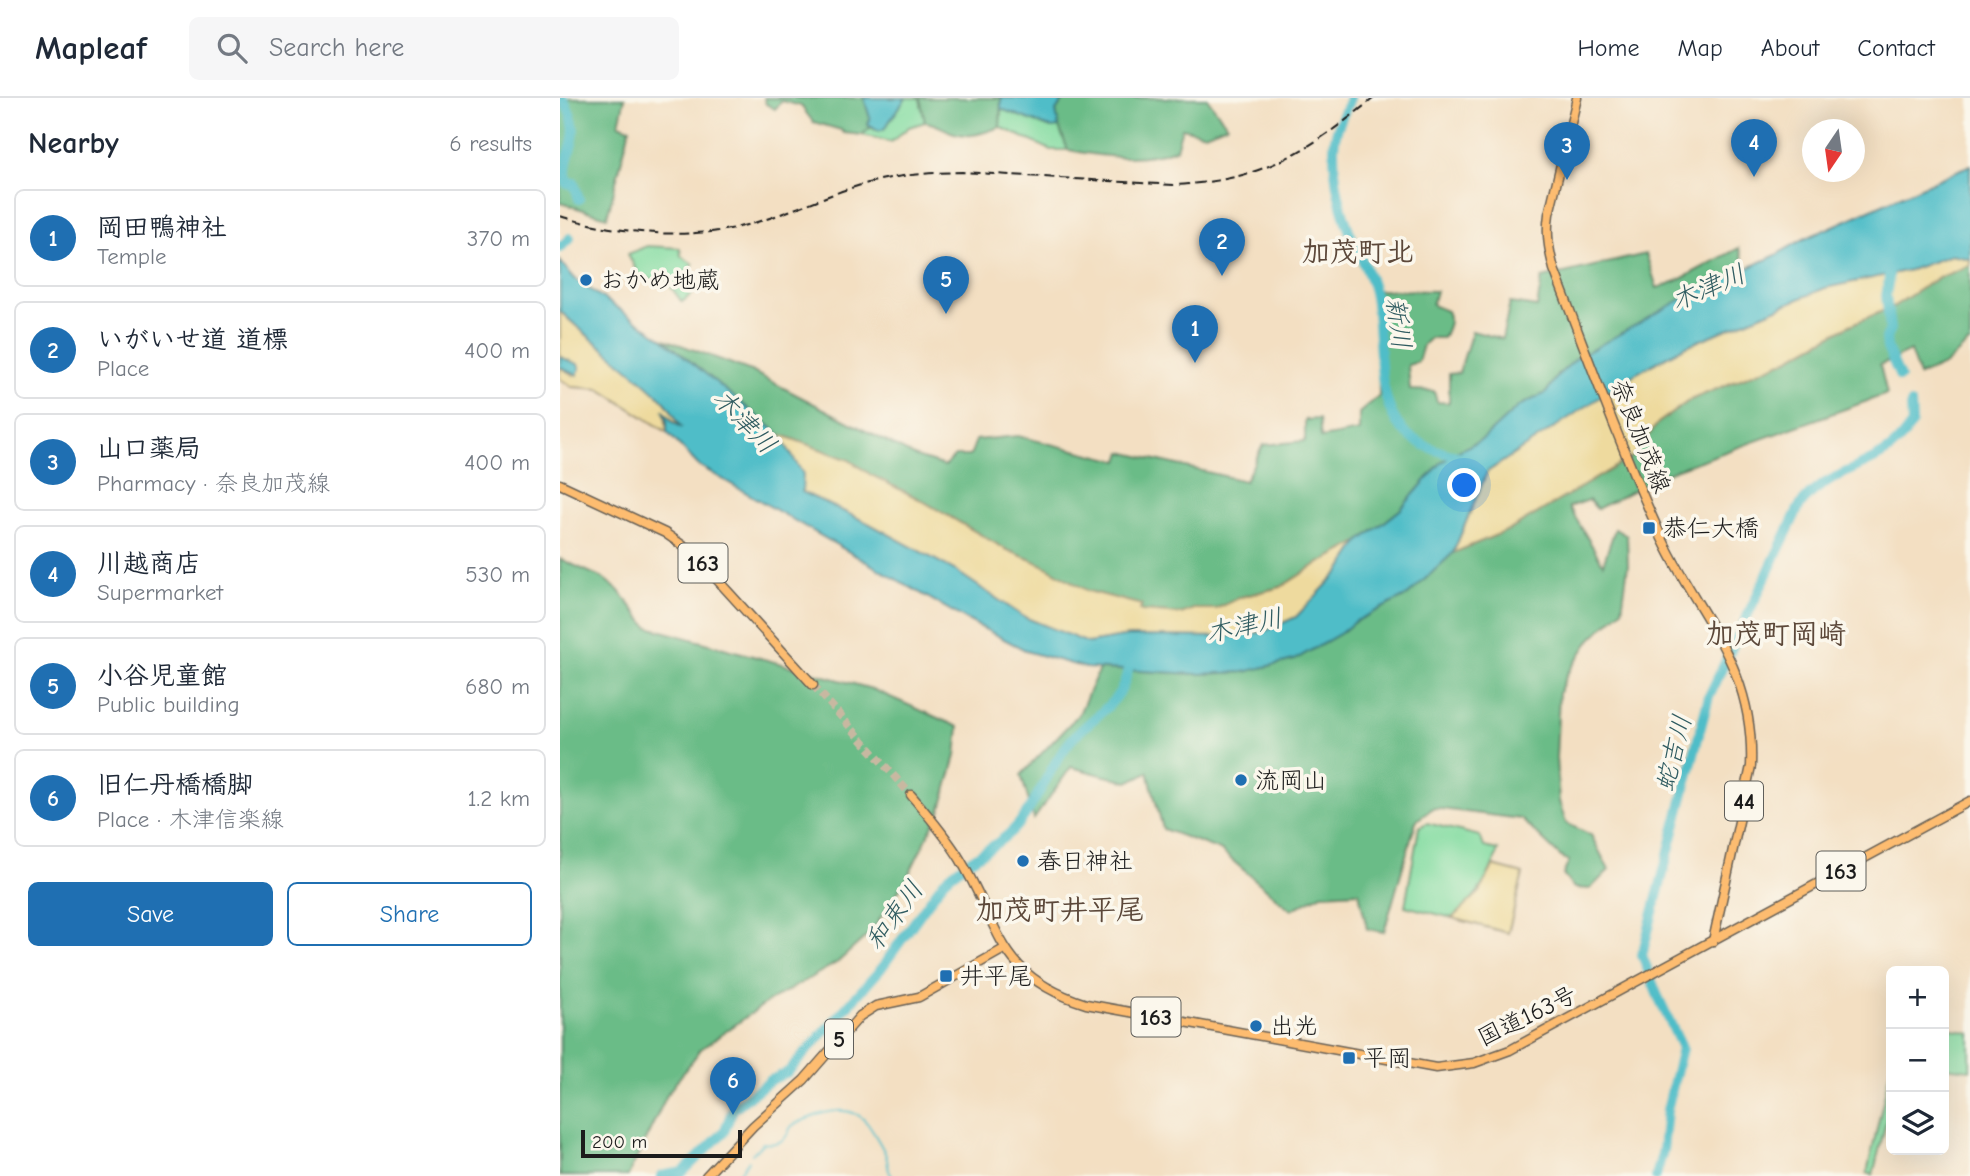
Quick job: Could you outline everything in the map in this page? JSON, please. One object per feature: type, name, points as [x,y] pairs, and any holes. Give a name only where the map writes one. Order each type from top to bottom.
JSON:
[{"type":"main road","name":"奈良加茂線","points":[[1577,98],[1549,214],[1548,248],[1660,535],[1726,651],[1748,710],[1752,744],[1751,766],[1713,941]]},
{"type":"main road","name":"163","points":[[560,485],[657,529],[692,552],[813,685]]},
{"type":"main road","name":"国道163号","points":[[911,794],[948,840],[973,883],[1004,949],[1018,966],[1059,995],[1087,1004],[1436,1068],[1491,1058],[1639,982],[1970,802]]},
{"type":"main road","name":"5","points":[[706,1176],[753,1126],[804,1080],[860,1016],[876,1006],[919,997],[1004,949]]},
{"type":"green space","points":[[560,98],[625,98],[619,124],[630,128],[607,217],[560,203]]},
{"type":"green space","points":[[764,98],[864,98],[870,118],[868,125],[871,127],[862,135],[844,133],[813,122],[801,106],[782,101],[775,109],[766,104]]},
{"type":"green space","points":[[906,98],[920,98],[925,122],[909,127],[891,142],[862,135],[871,127],[875,130],[884,129]]},
{"type":"green space","points":[[920,98],[1001,98],[1000,127],[970,135],[951,132],[925,122]]},
{"type":"green space","points":[[1065,98],[1207,98],[1227,125],[1205,134],[1182,128],[1176,149],[1149,156],[1108,156],[1068,150],[1056,111]]},
{"type":"green space","points":[[1001,109],[1051,128],[1059,127],[1068,150],[1051,150],[1000,127]]},
{"type":"green space","points":[[647,246],[680,248],[681,256],[693,264],[686,272],[693,293],[682,302],[665,279],[660,282],[639,276],[628,254]]},
{"type":"green space","points":[[1739,248],[1746,269],[1691,294],[1558,374],[1546,393],[1519,406],[1483,439],[1454,453],[1440,464],[1400,510],[1359,542],[1281,587],[1241,597],[1216,609],[1194,609],[1181,614],[1142,611],[1141,605],[1088,591],[1041,564],[1007,550],[919,499],[871,475],[849,460],[779,434],[662,338],[751,371],[916,457],[945,466],[955,456],[970,456],[976,440],[1018,436],[1119,461],[1122,452],[1245,481],[1263,445],[1305,441],[1305,420],[1319,419],[1321,438],[1359,431],[1359,413],[1379,396],[1377,290],[1436,291],[1432,305],[1447,311],[1448,324],[1443,338],[1430,338],[1423,345],[1418,362],[1408,365],[1410,390],[1434,391],[1437,402],[1449,403],[1449,374],[1459,373],[1472,331],[1502,339],[1510,303],[1537,307],[1542,278],[1646,254],[1657,288],[1677,281]]},
{"type":"green space","points":[[1970,265],[1970,342],[1946,364],[1919,376],[1910,351],[1880,365],[1887,394],[1669,472],[1597,509],[1589,500],[1569,507],[1603,564],[1615,529],[1627,536],[1628,565],[1622,610],[1591,639],[1567,674],[1559,693],[1556,758],[1559,801],[1566,823],[1591,835],[1609,870],[1590,889],[1574,888],[1563,875],[1569,861],[1561,857],[1521,819],[1433,808],[1416,821],[1384,932],[1367,929],[1359,892],[1322,894],[1291,910],[1220,850],[1163,829],[1148,772],[1128,782],[1071,767],[1034,819],[1021,775],[1079,714],[1099,669],[1197,674],[1244,672],[1294,660],[1341,633],[1354,622],[1408,595],[1453,553],[1511,529],[1633,456],[1658,423],[1690,400],[1784,361],[1850,325],[1894,306],[1936,279]]},
{"type":"green space","points":[[560,559],[603,578],[618,590],[648,627],[872,689],[959,727],[956,756],[941,809],[907,878],[871,932],[838,962],[766,1003],[701,1049],[668,1093],[628,1176],[560,1176]]},
{"type":"green space","points":[[1427,823],[1480,836],[1484,847],[1498,850],[1481,888],[1452,918],[1405,906],[1419,827]]},
{"type":"green space","points":[[1949,1028],[1970,1033],[1970,1070],[1949,1068]]},
{"type":"green space","points":[[1886,1088],[1886,1122],[1873,1175],[1867,1173]]},
{"type":"sand","points":[[1951,255],[1970,259],[1970,265],[1936,279],[1894,306],[1850,325],[1784,361],[1690,400],[1658,423],[1633,456],[1511,529],[1453,553],[1487,472],[1634,374],[1684,347],[1825,288],[1910,270]]},
{"type":"sand","points":[[560,311],[653,389],[668,405],[684,430],[665,413],[667,432],[600,389],[572,387],[560,379],[560,367],[572,374],[560,357]]},
{"type":"sand","points":[[779,434],[849,460],[871,475],[919,499],[1007,550],[1041,564],[1088,591],[1142,605],[1142,611],[1181,614],[1194,609],[1216,609],[1241,597],[1281,587],[1359,542],[1340,571],[1296,617],[1263,632],[1223,637],[1129,636],[1088,643],[1024,617],[956,571],[868,523],[802,492]]},
{"type":"sand","points":[[1493,866],[1523,874],[1508,933],[1452,918],[1480,892]]},
{"type":"water","points":[[864,98],[906,98],[884,129],[879,131],[868,125],[870,118]]},
{"type":"water","points":[[1001,98],[1065,98],[1056,111],[1059,127],[1052,128],[1001,109]]},
{"type":"water","name":"木津川","points":[[1970,165],[1970,259],[1951,255],[1910,270],[1825,288],[1684,347],[1635,374],[1487,472],[1453,553],[1408,595],[1354,622],[1341,633],[1294,660],[1244,672],[1197,674],[1086,668],[1029,652],[969,621],[698,465],[667,432],[663,409],[672,421],[682,428],[667,404],[560,311],[560,261],[576,280],[662,338],[779,434],[803,474],[802,492],[868,523],[956,571],[1024,617],[1088,643],[1129,636],[1223,637],[1263,632],[1296,617],[1340,571],[1359,542],[1400,510],[1440,464],[1454,453],[1483,439],[1519,406],[1546,393],[1558,375],[1577,358],[1691,294],[1774,256],[1802,240]]},
{"type":"water","points":[[560,357],[578,364],[580,368],[577,375],[560,367]]},
{"type":"waterway","points":[[562,98],[570,112],[574,134],[567,162],[567,184],[574,183],[579,199]]},
{"type":"waterway","name":"新川","points":[[1350,98],[1336,135],[1335,173],[1345,220],[1374,292],[1385,393],[1397,423],[1410,436],[1435,450],[1462,457]]},
{"type":"waterway","points":[[560,248],[570,238]]},
{"type":"waterway","name":"蛇吉川","points":[[1888,263],[1886,296],[1890,329],[1886,338],[1887,348],[1900,377]]},
{"type":"waterway","name":"蛇吉川","points":[[1656,1176],[1663,1150],[1667,1110],[1682,1048],[1642,955],[1709,696],[1799,507],[1817,488],[1875,459],[1894,446],[1912,424],[1911,404]]},
{"type":"waterway","name":"和束川","points":[[661,1176],[683,1172],[724,1132],[733,1109],[769,1081],[788,1072],[880,970],[943,882],[1012,831],[1029,809],[1064,749],[1106,709],[1122,688],[1131,657]]},
{"type":"waterway","points":[[752,1154],[763,1143],[780,1142],[797,1123],[822,1114],[846,1111],[861,1117],[869,1126],[885,1153],[892,1176]]},
{"type":"waterway","points":[[737,1176],[749,1160]]},
{"type":"tunnel","points":[[813,685],[911,795]]},
{"type":"railway","points":[[560,216],[622,230],[667,234],[710,232],[748,225],[854,187],[917,174],[962,172],[1174,185],[1205,182],[1258,170],[1282,160],[1327,134],[1374,98]]},
{"type":"place","name":"川越商店","points":[[1754,177]]},
{"type":"place","name":"山口薬局","points":[[1567,180]]},
{"type":"place","name":"いがいせ道 道標","points":[[1222,276]]},
{"type":"place","name":"おかめ地蔵","points":[[586,280]]},
{"type":"place","name":"小谷児童館","points":[[946,314]]},
{"type":"place","name":"岡田鴨神社","points":[[1195,363]]},
{"type":"place","name":"恭仁大橋","points":[[1649,528]]},
{"type":"place","name":"流岡山","points":[[1241,780]]},
{"type":"place","name":"春日神社","points":[[1023,861]]},
{"type":"place","name":"井平尾","points":[[946,976]]},
{"type":"place","name":"出光","points":[[1256,1026]]},
{"type":"place","name":"平岡","points":[[1349,1058]]},
{"type":"place","name":"旧仁丹橋橋脚","points":[[733,1115]]},
{"type":"district","name":"加茂町北","points":[[1358,251]]},
{"type":"district","name":"加茂町岡崎","points":[[1776,633]]},
{"type":"district","name":"加茂町井平尾","points":[[1060,909]]}]
